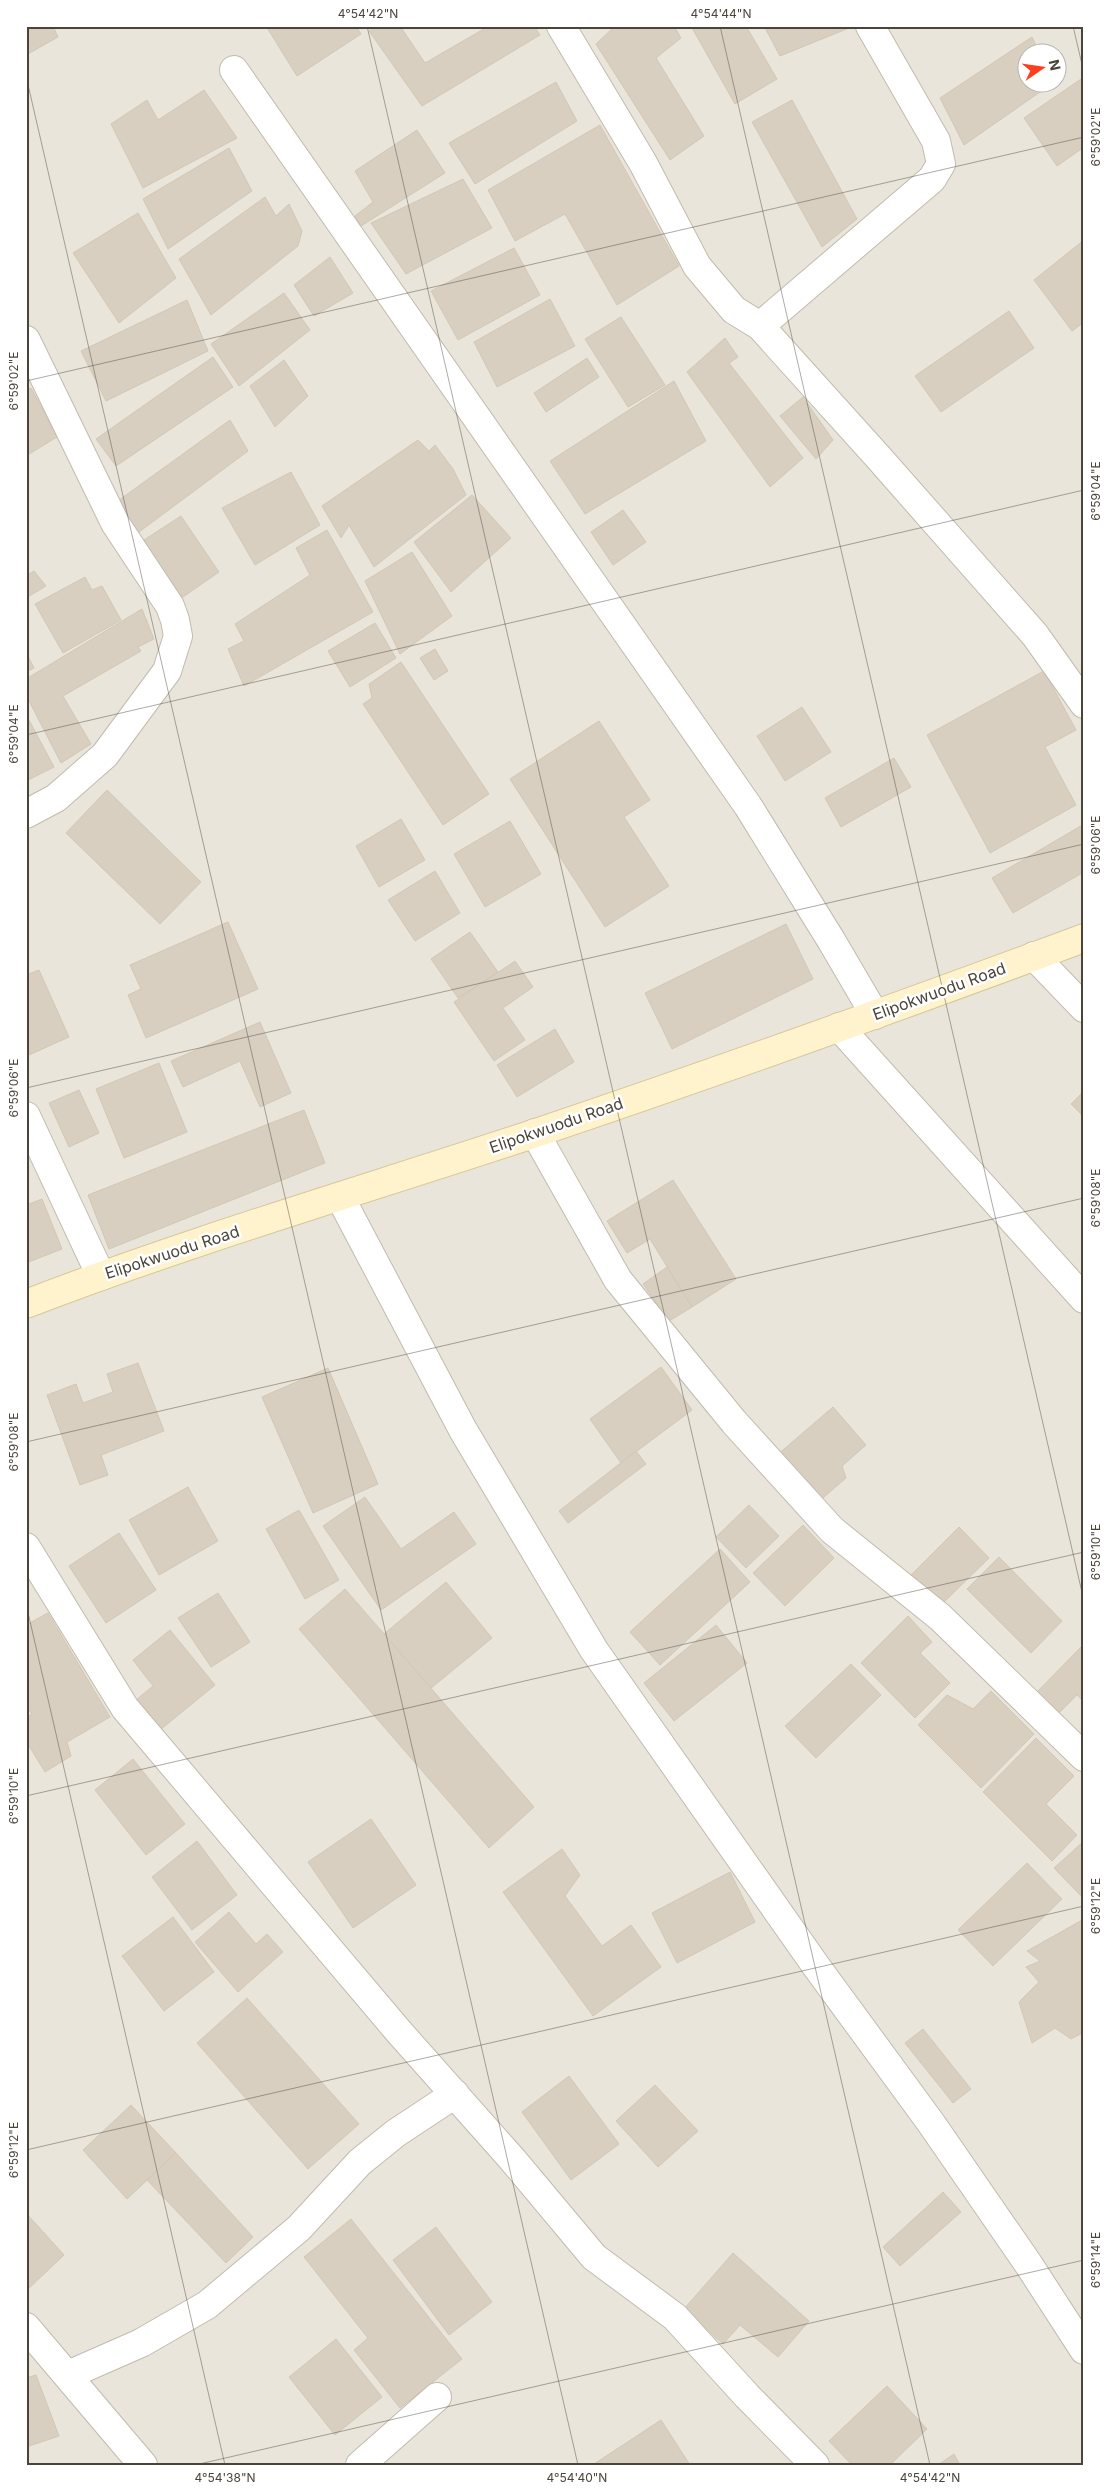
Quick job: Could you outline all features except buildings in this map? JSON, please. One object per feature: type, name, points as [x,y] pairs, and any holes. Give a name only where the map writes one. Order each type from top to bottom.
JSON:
[{"type":"street","points":[[561,26],[642,164],[697,266],[734,310],[760,326],[1034,635],[1084,704]]},
{"type":"street","points":[[760,326],[932,179],[941,164],[936,141],[870,26]]},
{"type":"street","points":[[234,70],[748,806],[875,1015]]},
{"type":"street","points":[[26,340],[115,523],[170,606],[178,636],[167,671],[105,755],[56,798],[26,814]]},
{"type":"street","name":"Elipokwuodu Road","points":[[26,1304],[100,1276],[536,1133],[875,1015],[1084,938]]},
{"type":"street","points":[[1034,956],[1084,1008]]},
{"type":"street","points":[[840,1027],[1084,1298]]},
{"type":"street","points":[[26,1116],[100,1276]]},
{"type":"street","points":[[536,1133],[618,1280],[734,1422],[832,1530],[940,1618],[1084,1757]]},
{"type":"street","points":[[340,1197],[463,1430],[594,1650],[816,1966],[931,2123],[1029,2265],[1084,2350]]},
{"type":"street","points":[[26,1547],[126,1708],[400,2033],[455,2094],[594,2257],[675,2318],[747,2396],[815,2465]]},
{"type":"street","points":[[68,2375],[141,2343],[207,2305],[299,2228],[360,2162],[396,2133],[455,2094]]},
{"type":"street","points":[[26,2327],[143,2465]]},
{"type":"street","points":[[360,2465],[437,2397]]},
{"type":"shaded area","points":[[26,26],[1084,26],[1084,2465],[26,2465]]}]
